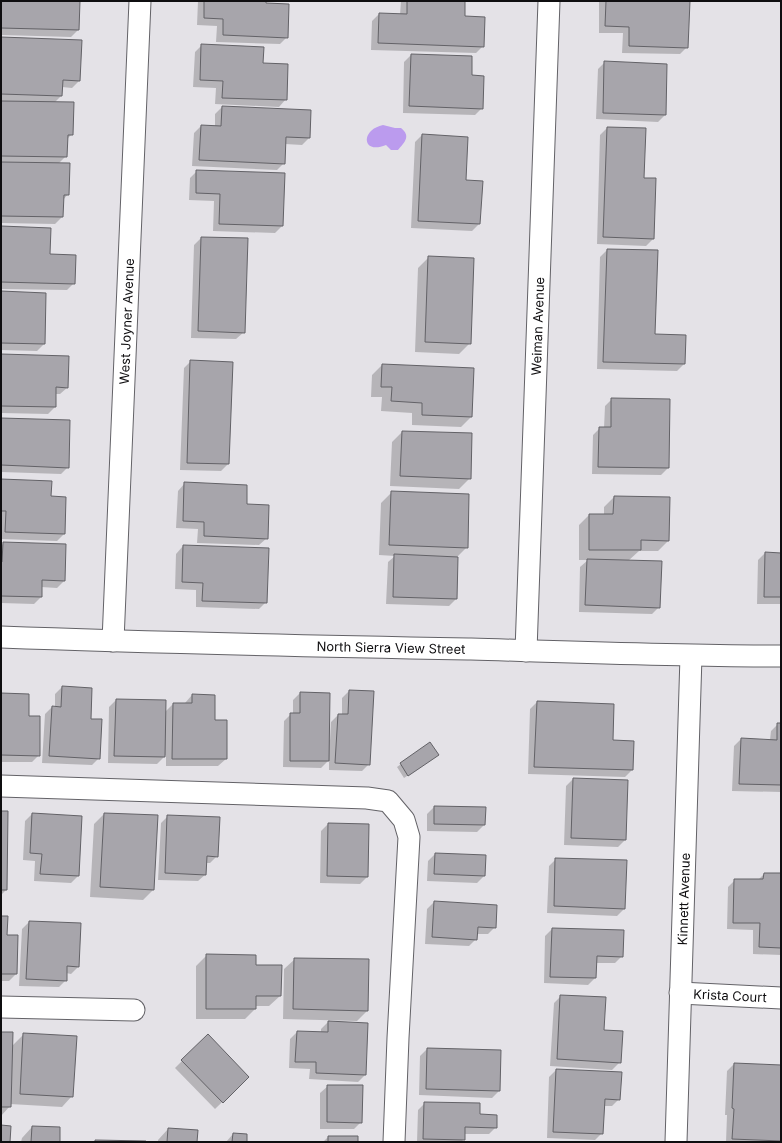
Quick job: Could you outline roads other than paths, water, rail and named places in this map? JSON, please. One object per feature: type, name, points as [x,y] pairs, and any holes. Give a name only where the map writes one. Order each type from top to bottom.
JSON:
[{"type":"street","name":"West Joyner Avenue","points":[[113,641],[140,1]]},
{"type":"street","name":"Weiman Avenue","points":[[526,651],[549,1]]},
{"type":"street","name":"North Sierra View Street","points":[[1,637],[691,656],[781,656]]},
{"type":"street","name":"Kinnett Avenue","points":[[676,1142],[691,656]]},
{"type":"street","points":[[1,786],[367,798],[388,801],[404,820],[409,837],[394,1142]]},
{"type":"street","name":"Krista Court","points":[[680,993],[781,998]]},
{"type":"street","points":[[1,1007],[134,1010]]}]
